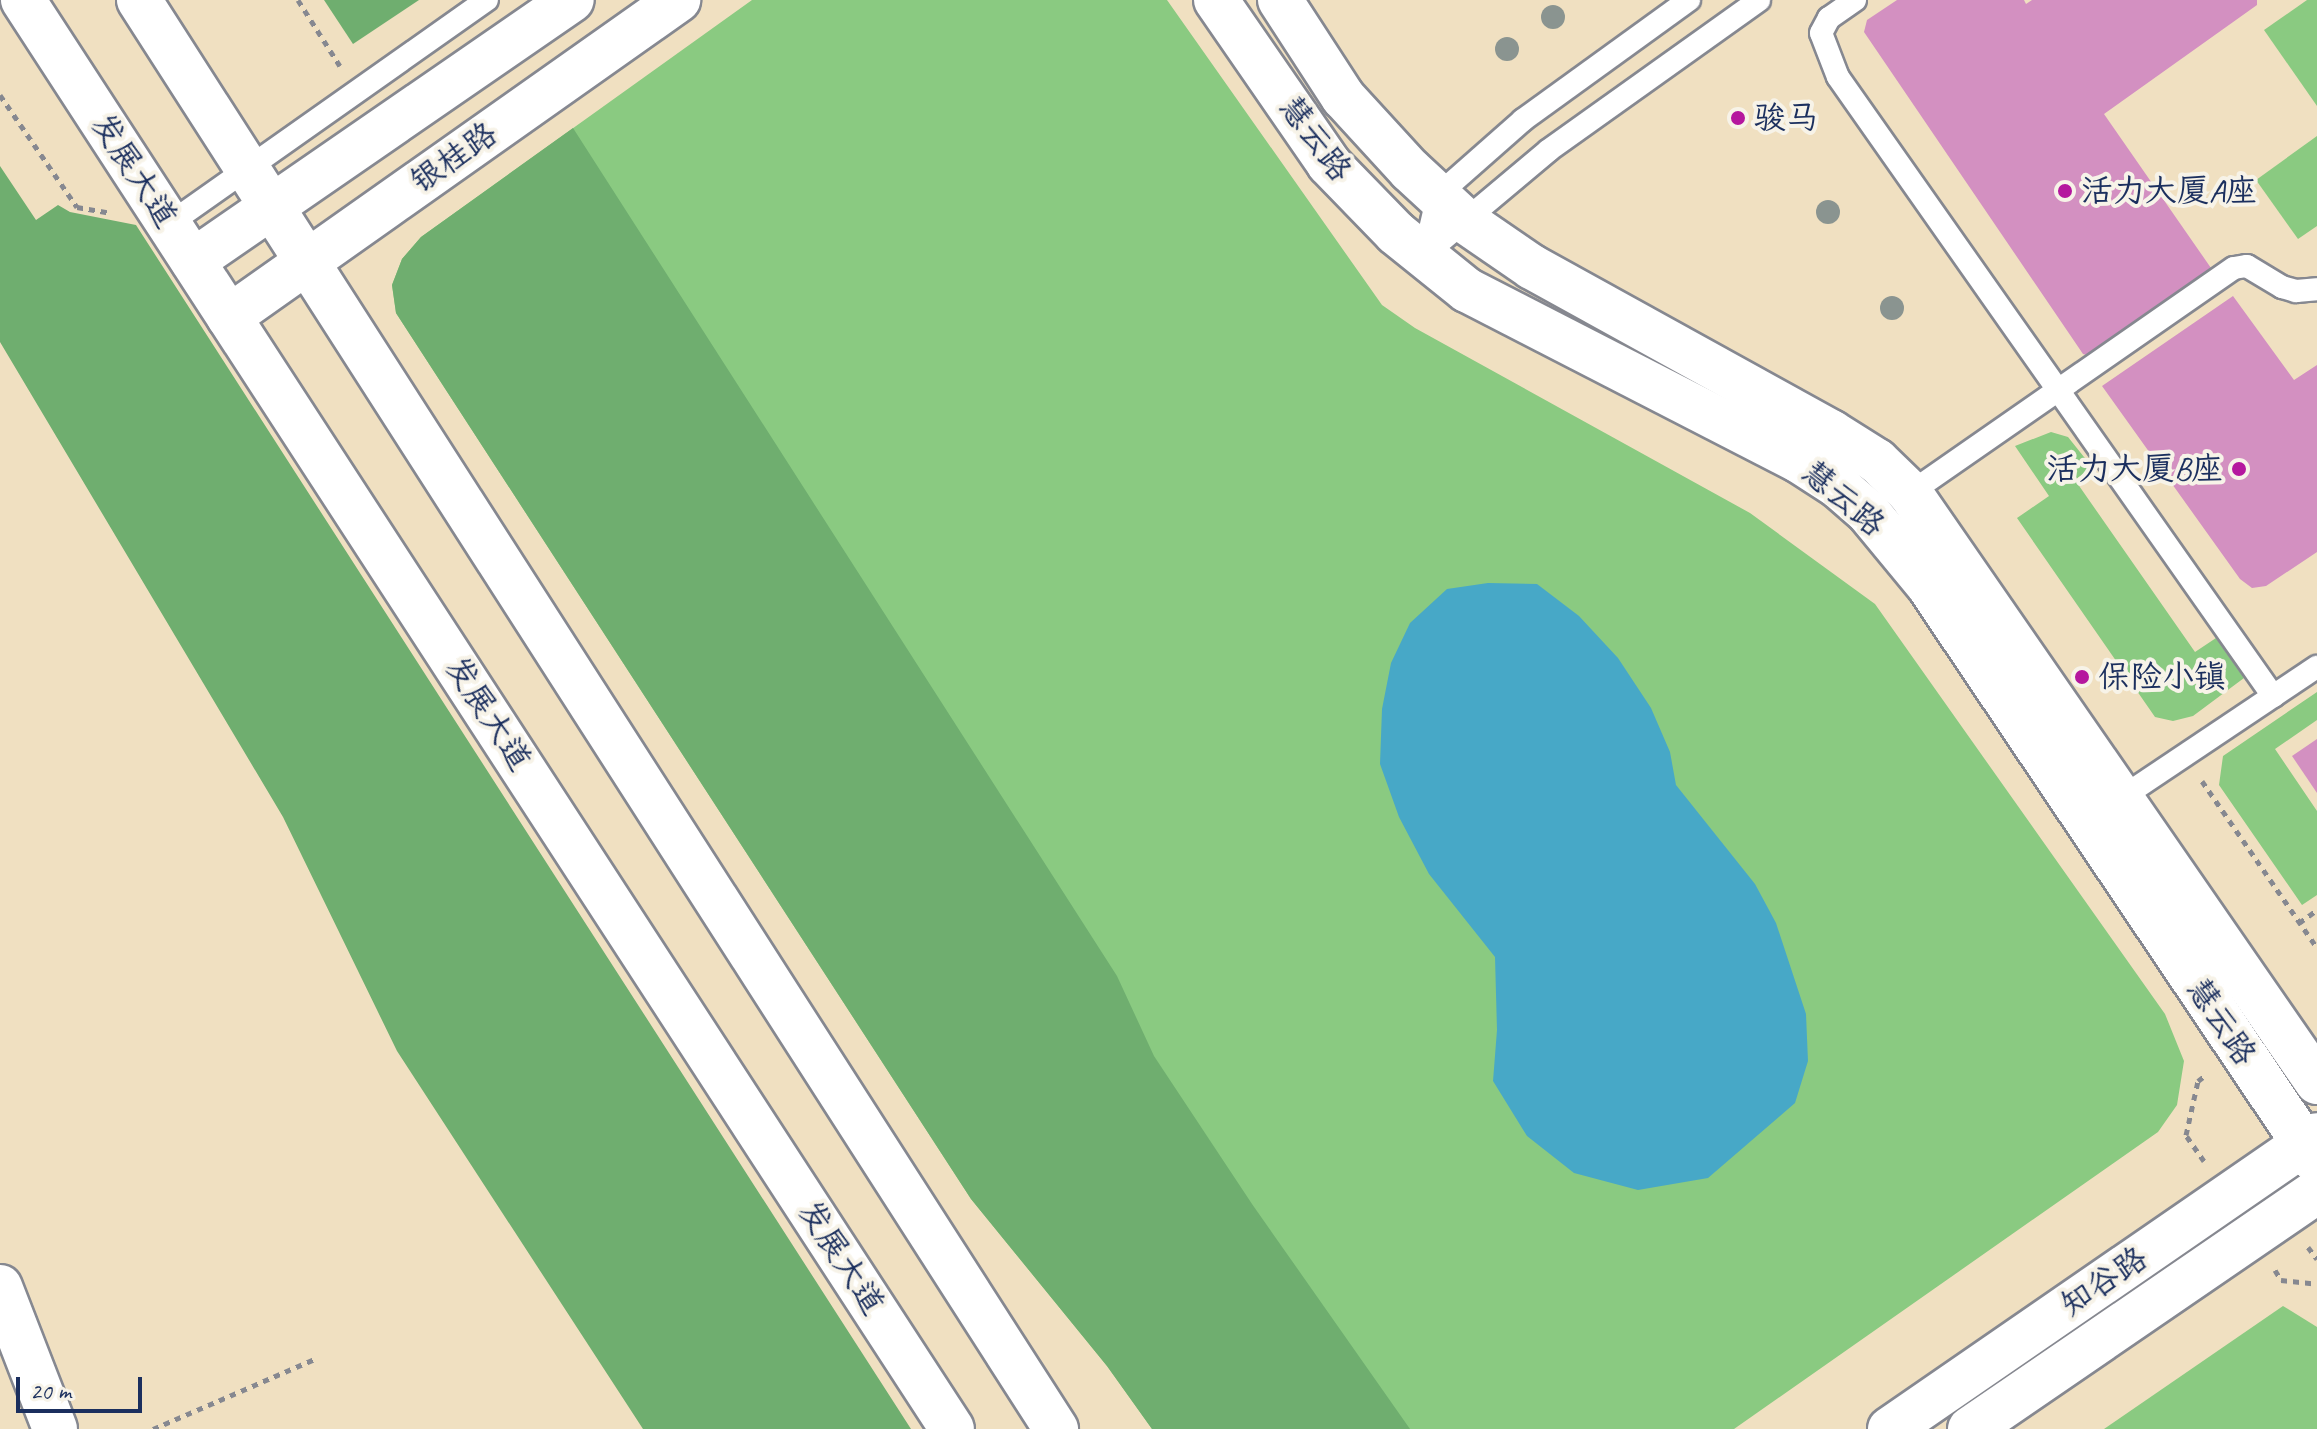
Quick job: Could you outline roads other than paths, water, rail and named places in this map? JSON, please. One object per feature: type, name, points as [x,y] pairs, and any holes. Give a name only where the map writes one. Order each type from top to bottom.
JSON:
[{"type":"street","points":[[139,0],[1056,1429]]},
{"type":"street","name":"银桂路","points":[[193,261],[572,0]]},
{"type":"street","name":"银桂路","points":[[229,317],[678,0]]},
{"type":"street","name":"慧云路","points":[[1216,0],[1329,164],[1396,233],[1467,290],[1798,460],[1838,486],[1868,512],[1929,586],[2086,821],[2313,1148]]},
{"type":"street","name":"慧云路","points":[[1280,0],[1343,97],[1451,208],[1532,267],[1831,432],[1877,461],[1910,493],[2317,1082]]},
{"type":"street","name":"发展大道","points":[[29,11],[952,1429]]},
{"type":"street","name":"知谷路","points":[[1890,1429],[2313,1148]]},
{"type":"street","name":"知谷路","points":[[1970,1429],[2317,1191]]},
{"type":"street","points":[[0,1287],[55,1429]]},
{"type":"lane","points":[[169,224],[487,0]]},
{"type":"lane","points":[[1424,255],[1451,208],[1523,120],[1689,0]]},
{"type":"lane","points":[[1424,255],[1451,208],[1549,150],[1759,0]]},
{"type":"lane","points":[[1855,0],[1829,18],[1821,33],[1838,77],[2273,696]]},
{"type":"lane","points":[[1910,493],[2234,268],[2247,266],[2282,287],[2296,291],[2317,289]]},
{"type":"lane","points":[[2086,821],[2317,667]]},
{"type":"water","points":[[1488,583],[1537,584],[1579,616],[1618,658],[1651,708],[1670,752],[1676,785],[1755,884],[1776,923],[1806,1014],[1808,1061],[1795,1103],[1708,1178],[1638,1190],[1574,1173],[1527,1136],[1493,1081],[1497,1030],[1495,957],[1429,874],[1399,817],[1380,764],[1382,709],[1391,663],[1410,623],[1447,589]]},
{"type":"place","name":"骏马","points":[[1738,118]]},
{"type":"place","name":"活力大厦A座","points":[[2065,191]]},
{"type":"place","name":"活力大厦B座","points":[[2239,469]]},
{"type":"place","name":"保险小镇","points":[[2082,677]]}]
